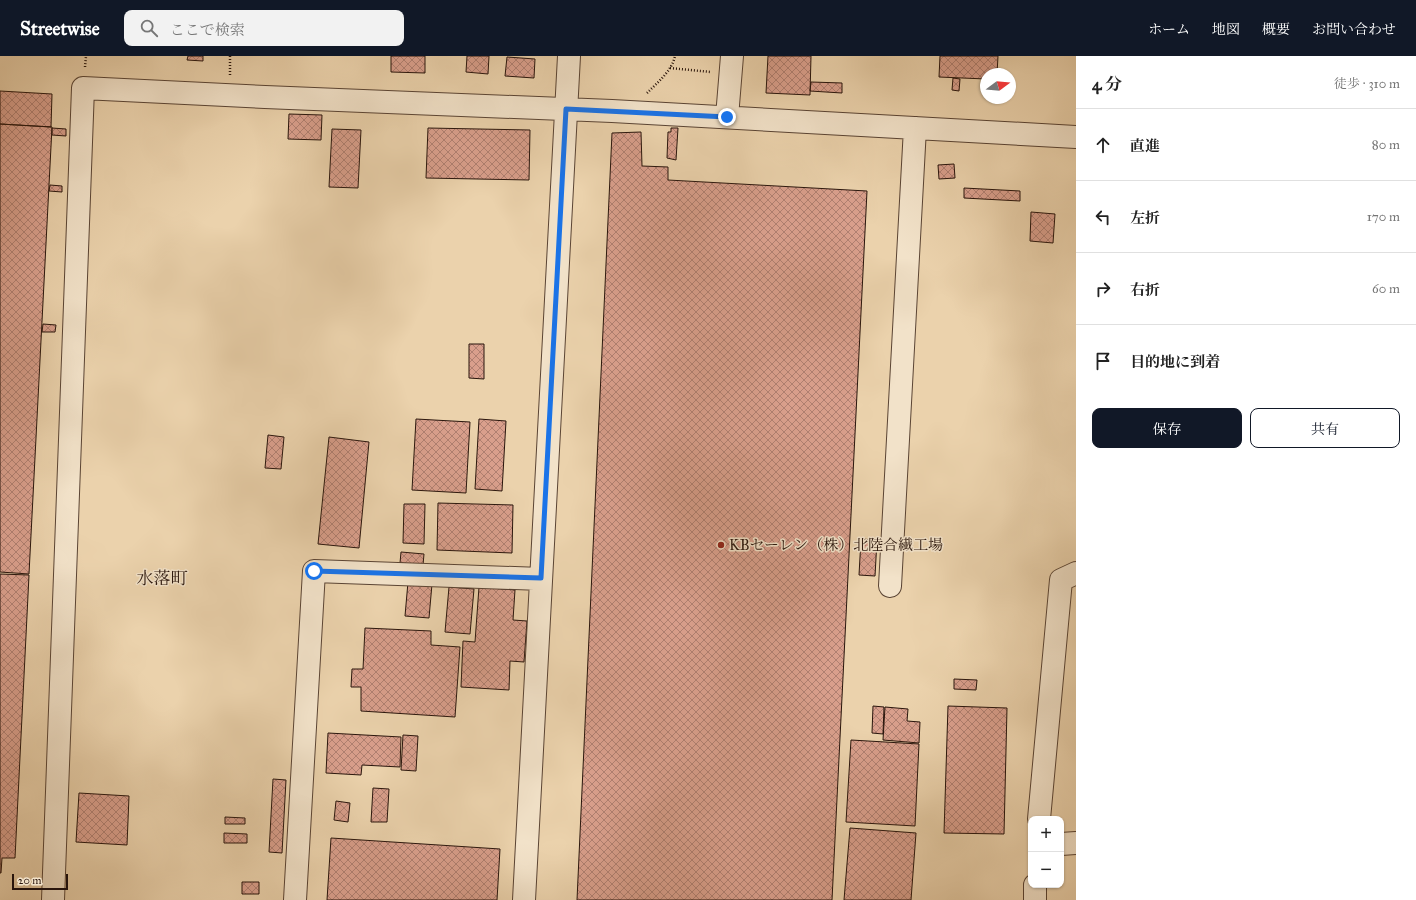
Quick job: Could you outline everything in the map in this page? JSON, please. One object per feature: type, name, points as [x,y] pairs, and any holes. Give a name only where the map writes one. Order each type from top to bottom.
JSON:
[{"type":"street","points":[[524,900],[569,56]]},
{"type":"street","points":[[727,117],[732,65]]},
{"type":"street","points":[[53,900],[83,88],[642,112],[1076,137]]},
{"type":"street","points":[[890,586],[915,128]]},
{"type":"street","points":[[295,900],[314,571],[541,578]]},
{"type":"street","points":[[1038,816],[1061,580],[1076,573]]},
{"type":"street","points":[[1064,844],[1076,843]]},
{"type":"street","points":[[1035,888],[1035,900]]},
{"type":"path","points":[[642,112],[647,93],[663,77],[674,61],[675,56]]},
{"type":"path","points":[[669,68],[732,65]]},
{"type":"building","points":[[188,56],[203,56],[203,61],[187,60]]},
{"type":"building","points":[[391,56],[425,56],[425,73],[391,72]]},
{"type":"building","points":[[467,56],[489,56],[488,74],[466,72]]},
{"type":"building","points":[[768,56],[811,56],[810,95],[766,93]]},
{"type":"building","points":[[940,56],[998,56],[997,68],[980,68],[980,79],[939,77]]},
{"type":"building","points":[[507,57],[535,59],[534,78],[505,76]]},
{"type":"building","points":[[953,78],[960,79],[959,91],[952,90]]},
{"type":"building","points":[[811,82],[842,83],[842,93],[810,91]]},
{"type":"building","points":[[0,91],[52,94],[51,127],[0,124]]},
{"type":"building","points":[[289,114],[322,115],[321,140],[288,139]]},
{"type":"building","points":[[0,124],[52,127],[29,574],[0,572]]},
{"type":"building","points":[[52,128],[66,129],[66,136],[52,135]]},
{"type":"building","points":[[428,128],[530,130],[529,180],[426,178]]},
{"type":"building","points":[[671,128],[678,128],[676,160],[667,158],[668,132],[671,132]]},
{"type":"building","points":[[332,129],[361,130],[358,188],[329,187]]},
{"type":"building","name":"KBセーレン（株）北陸合繊工場","points":[[641,132],[642,166],[668,167],[668,180],[867,191],[832,900],[577,900],[612,133]]},
{"type":"building","points":[[954,164],[955,178],[939,179],[938,165]]},
{"type":"building","points":[[50,185],[62,186],[62,192],[49,191]]},
{"type":"building","points":[[964,188],[1020,191],[1020,201],[964,198]]},
{"type":"building","points":[[1031,212],[1055,214],[1053,243],[1030,241]]},
{"type":"building","points":[[43,324],[56,325],[55,332],[42,332]]},
{"type":"building","points":[[469,344],[484,344],[484,379],[469,378]]},
{"type":"building","points":[[416,419],[470,422],[466,493],[412,490]]},
{"type":"building","points":[[479,419],[506,421],[502,491],[475,489]]},
{"type":"building","points":[[268,435],[284,437],[281,469],[265,468]]},
{"type":"building","points":[[329,437],[369,442],[359,548],[318,544]]},
{"type":"building","points":[[438,503],[513,505],[512,553],[437,550]]},
{"type":"building","points":[[404,504],[425,504],[424,544],[403,543]]},
{"type":"building","points":[[861,539],[877,540],[875,576],[859,575]]},
{"type":"building","points":[[401,552],[424,554],[423,565],[400,563]]},
{"type":"building","points":[[0,574],[29,575],[15,858],[2,858],[1,873],[0,873]]},
{"type":"building","points":[[408,582],[432,584],[429,618],[405,616]]},
{"type":"building","points":[[449,587],[474,589],[470,634],[445,632]]},
{"type":"building","points":[[479,587],[515,590],[513,620],[527,621],[524,662],[510,661],[509,690],[461,687],[463,641],[475,642]]},
{"type":"building","points":[[365,628],[431,631],[431,645],[460,647],[455,717],[361,711],[361,687],[351,687],[352,669],[363,669]]},
{"type":"building","points":[[954,679],[977,680],[976,690],[954,689]]},
{"type":"building","points":[[873,706],[884,707],[883,734],[872,733]]},
{"type":"building","points":[[948,706],[1007,708],[1004,834],[944,833]]},
{"type":"building","points":[[885,707],[908,709],[907,721],[920,722],[919,743],[883,740]]},
{"type":"building","points":[[328,733],[401,737],[400,767],[362,765],[361,775],[326,773]]},
{"type":"building","points":[[403,735],[418,736],[416,771],[401,770]]},
{"type":"building","points":[[851,740],[919,744],[915,826],[846,822]]},
{"type":"building","points":[[273,779],[286,780],[282,853],[269,852]]},
{"type":"building","points":[[373,788],[389,789],[387,822],[371,822]]},
{"type":"building","points":[[79,793],[129,796],[127,845],[76,842]]},
{"type":"building","points":[[336,801],[350,803],[348,822],[334,820]]},
{"type":"building","points":[[225,817],[245,818],[245,824],[225,824]]},
{"type":"building","points":[[850,828],[916,833],[911,900],[844,900]]},
{"type":"building","points":[[224,833],[247,834],[247,843],[224,843]]},
{"type":"building","points":[[331,838],[500,849],[497,900],[327,900]]},
{"type":"building","points":[[242,882],[259,882],[259,894],[242,894]]},
{"type":"place","name":"KBセーレン（株）北陸合繊工場","points":[[721,545]]},
{"type":"district","name":"水落町","points":[[162,578]]},
{"type":"route","points":[[314,571],[541,578],[566,109],[727,117]]}]
